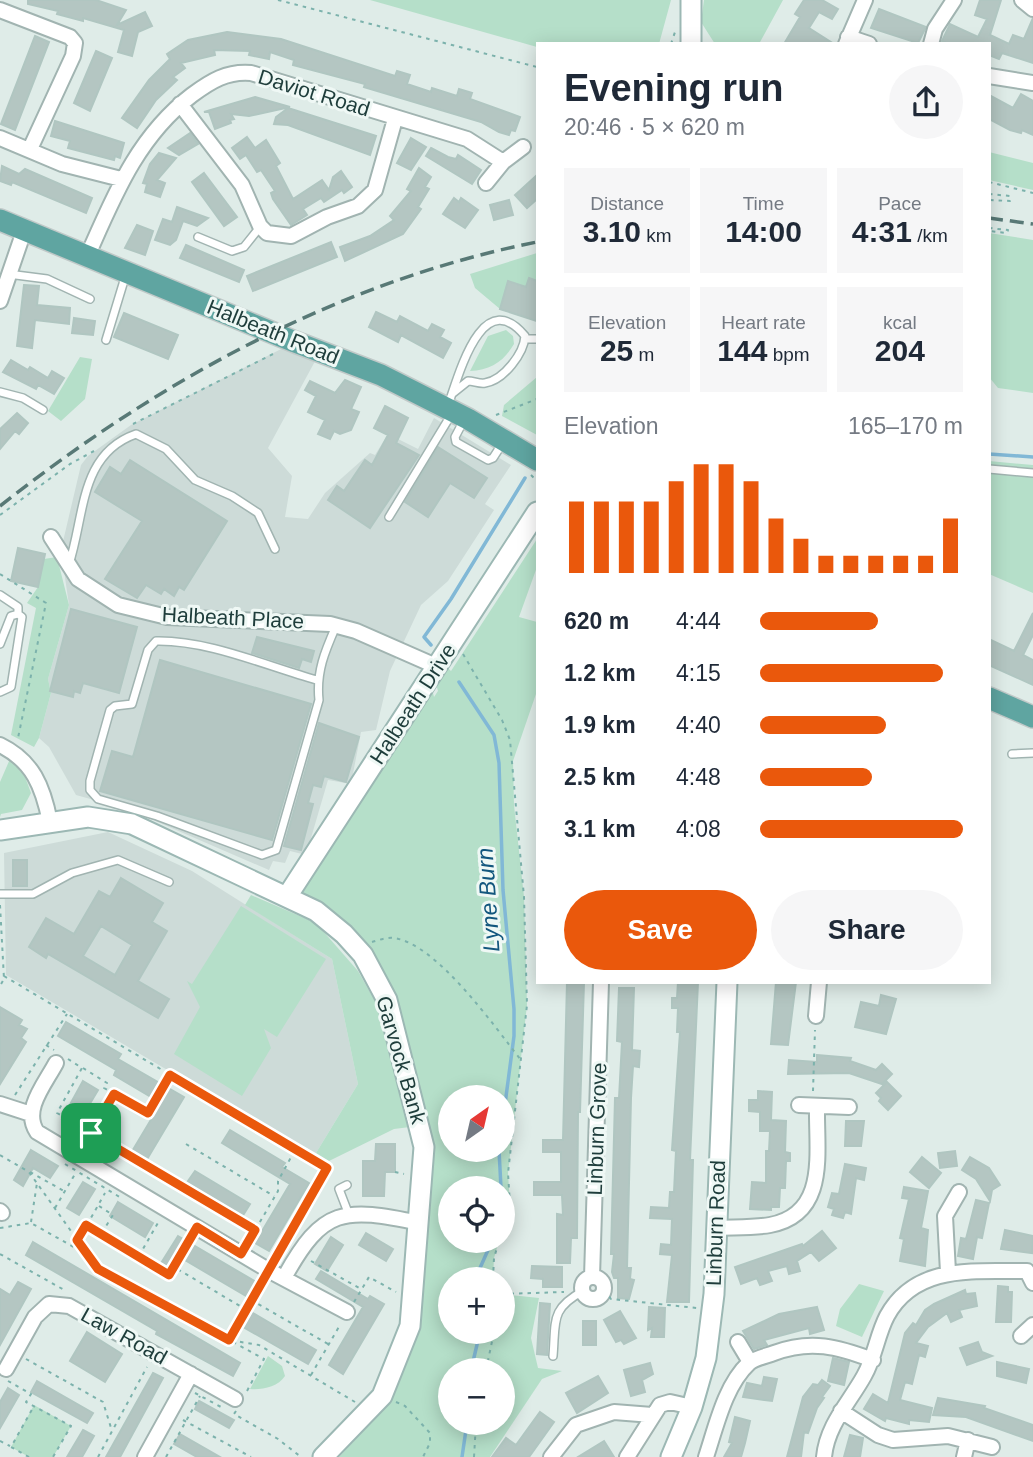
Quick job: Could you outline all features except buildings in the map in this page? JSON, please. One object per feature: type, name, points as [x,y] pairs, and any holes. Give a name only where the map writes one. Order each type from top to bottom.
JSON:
[{"type":"main road","name":"Halbeath Road","points":[[0,220],[381,375],[460,411],[536,459]]},
{"type":"main road","points":[[991,699],[1033,717]]},
{"type":"street","points":[[691,0],[691,42]]},
{"type":"street","points":[[847,41],[865,0]]},
{"type":"street","points":[[932,42],[935,29],[954,0]]},
{"type":"street","points":[[1022,0],[1033,9]]},
{"type":"street","points":[[0,10],[21,15],[69,37],[75,43],[73,56],[30,149]]},
{"type":"street","name":"Daviot Road","points":[[87,257],[121,179],[147,138],[180,104],[223,75],[240,72],[467,139],[503,162]]},
{"type":"street","points":[[991,76],[1033,83]]},
{"type":"street","points":[[180,104],[242,185],[260,226],[267,233],[291,236],[358,206],[374,190],[395,119]]},
{"type":"street","points":[[0,138],[62,164],[121,179]]},
{"type":"street","points":[[486,183],[503,162],[523,147]]},
{"type":"street","points":[[0,301],[24,230]]},
{"type":"street","name":"Halbeath Drive","points":[[288,895],[536,514]]},
{"type":"street","name":"Halbeath Place","points":[[51,537],[78,579],[118,605],[167,617],[336,625],[438,667]]},
{"type":"street","points":[[0,745],[15,752],[34,772],[50,822]]},
{"type":"street","name":"Garvock Bank","points":[[0,830],[88,817],[132,824],[288,895],[316,911],[354,946],[387,1000],[424,1147],[410,1326],[376,1403],[323,1457]]},
{"type":"street","name":"Linburn Grove","points":[[592,1277],[601,984]]},
{"type":"street","name":"Linburn Road","points":[[671,1457],[692,1407],[706,1357],[714,1294],[727,984]]},
{"type":"street","points":[[816,1016],[819,984]]},
{"type":"street","points":[[56,1063],[31,1114],[30,1122],[37,1132],[268,1270],[347,1312]]},
{"type":"street","points":[[4,1105],[31,1114]]},
{"type":"street","points":[[715,1228],[772,1225],[803,1212],[815,1190],[809,1106],[849,1107]]},
{"type":"street","points":[[948,1272],[945,1216],[959,1192]]},
{"type":"street","points":[[284,1278],[310,1234],[330,1218],[372,1213],[420,1223]]},
{"type":"street","points":[[824,1457],[828,1437],[841,1411],[873,1360],[887,1316],[908,1291],[932,1275],[948,1272],[1027,1271],[1033,1283]]},
{"type":"street","points":[[592,1277],[601,1280],[608,1294],[588,1297],[583,1290],[586,1279],[592,1277]]},
{"type":"street","name":"Law Road","points":[[3,1373],[35,1317],[49,1304],[69,1306],[239,1400]]},
{"type":"street","points":[[1021,1336],[1033,1325],[1033,1312]]},
{"type":"street","points":[[738,1342],[750,1362]]},
{"type":"street","points":[[706,1457],[721,1412],[738,1377],[750,1362],[793,1346],[824,1343],[873,1360]]},
{"type":"street","name":"Law Road","points":[[145,1457],[191,1374]]},
{"type":"street","points":[[627,1457],[660,1405],[670,1402],[692,1407]]},
{"type":"street","points":[[841,1411],[878,1435],[893,1440],[937,1436],[968,1440],[992,1447]]},
{"type":"street","points":[[551,1457],[576,1424],[614,1412],[652,1415]]},
{"type":"street","points":[[964,1457],[968,1440]]},
{"type":"lane","points":[[198,237],[232,251],[243,247],[260,226]]},
{"type":"lane","points":[[106,340],[126,273]]},
{"type":"lane","points":[[7,274],[53,281],[90,299]]},
{"type":"lane","points":[[389,517],[460,411],[468,382],[485,383],[493,380],[525,347],[525,339],[517,326],[505,320],[491,323],[470,346],[460,411],[455,438],[456,442],[488,460],[493,458],[504,440]]},
{"type":"lane","points":[[525,339],[536,339]]},
{"type":"lane","points":[[0,392],[23,398],[43,410]]},
{"type":"lane","points":[[69,565],[92,472],[120,440],[135,434],[166,449],[195,480],[232,496],[258,513],[275,549]]},
{"type":"lane","points":[[991,469],[1033,473]]},
{"type":"lane","points":[[0,596],[18,607],[18,614],[22,617],[11,687],[0,692]]},
{"type":"lane","points":[[0,644],[11,616],[18,614]]},
{"type":"lane","points":[[317,681],[237,655],[176,641],[156,641],[148,650],[132,704],[115,706],[110,710],[90,781],[90,790],[98,799],[157,816],[262,855],[276,850],[319,699],[317,681],[324,653],[336,625]]},
{"type":"lane","points":[[1012,754],[1033,753]]},
{"type":"lane","points":[[0,894],[33,894],[72,873],[118,860],[169,882]]},
{"type":"lane","points":[[347,1185],[339,1189],[349,1216]]},
{"type":"lane","points":[[553,1356],[556,1311],[564,1301],[583,1290]]},
{"type":"path","points":[[278,0],[536,67]]},
{"type":"path","points":[[991,182],[1033,193]]},
{"type":"path","points":[[991,194],[1010,196],[1010,201],[991,200]]},
{"type":"path","points":[[131,425],[295,342]]},
{"type":"path","points":[[460,411],[497,413],[536,399]]},
{"type":"path","points":[[0,515],[70,464],[98,449]]},
{"type":"path","points":[[0,574],[46,603],[15,752]]},
{"type":"path","points":[[461,651],[502,720],[513,761],[527,1005],[508,1176]]},
{"type":"path","points":[[0,905],[4,976],[0,986]]},
{"type":"path","points":[[354,946],[392,937],[413,944],[440,965],[521,1060]]},
{"type":"path","points":[[4,976],[327,1168],[229,1340]]},
{"type":"path","points":[[4,1105],[67,1014]]},
{"type":"path","points":[[809,1106],[816,1016]]},
{"type":"path","points":[[46,1045],[107,1083],[104,1088],[148,1113],[170,1075]]},
{"type":"path","points":[[82,1068],[57,1113],[255,1230]]},
{"type":"path","points":[[91,1133],[114,1094]]},
{"type":"path","points":[[186,1144],[275,1197]]},
{"type":"path","points":[[241,1254],[275,1197],[278,1181],[295,1149]]},
{"type":"path","points":[[0,1156],[64,1191]]},
{"type":"path","points":[[29,1172],[98,1269],[264,1359],[239,1400],[234,1415],[278,1438],[301,1457]]},
{"type":"path","points":[[54,1208],[75,1173]]},
{"type":"path","points":[[77,1240],[114,1178]]},
{"type":"path","points":[[31,1223],[37,1183]]},
{"type":"path","points":[[98,1206],[113,1215],[101,1234]]},
{"type":"path","points":[[138,1256],[159,1220]]},
{"type":"path","points":[[0,1228],[31,1223],[89,1255]]},
{"type":"path","points":[[86,1225],[169,1275],[197,1227]]},
{"type":"path","points":[[282,1245],[362,1289]]},
{"type":"path","points":[[174,1267],[246,1309]]},
{"type":"path","points":[[515,1293],[583,1290]]},
{"type":"path","points":[[608,1294],[667,1303],[684,1309],[701,1308]]},
{"type":"path","points":[[251,1300],[329,1345]]},
{"type":"path","points":[[229,1340],[259,1345],[376,1403],[405,1406],[430,1433],[430,1443],[423,1457]]},
{"type":"path","points":[[14,1353],[103,1402],[112,1431]]},
{"type":"path","points":[[98,1457],[155,1353]]},
{"type":"path","points":[[3,1373],[31,1394],[26,1402],[71,1426],[53,1457]]},
{"type":"path","points":[[184,1387],[223,1408]]},
{"type":"path","points":[[166,1457],[200,1396]]},
{"type":"path","points":[[10,1447],[34,1405]]},
{"type":"path","points":[[170,1413],[251,1457]]},
{"type":"path","points":[[474,1457],[476,1435]]},
{"type":"path","points":[[0,1441],[29,1457]]},
{"type":"shaded area","points":[[295,342],[320,352],[268,448],[292,476],[285,517],[308,519],[325,493],[370,453],[375,455],[388,434],[418,449],[434,418],[511,465],[485,504],[494,510],[448,581],[421,605],[390,671],[376,730],[361,732],[351,784],[328,780],[306,855],[290,851],[285,863],[273,861],[269,870],[130,810],[76,795],[49,747],[39,738],[51,693],[48,679],[69,605],[61,550],[81,465],[88,456],[131,425]]},
{"type":"shaded area","points":[[108,832],[192,871],[332,959],[358,1084],[316,1153],[237,1111],[6,975],[4,853]]},
{"type":"green space","points":[[370,0],[671,0],[660,42],[536,42],[536,47]]},
{"type":"green space","points":[[704,0],[783,0],[760,42],[714,42],[701,22]]},
{"type":"green space","points":[[991,152],[1033,163],[1033,190],[991,180]]},
{"type":"green space","points":[[991,233],[1033,240],[1033,393],[998,388],[991,379]]},
{"type":"green space","points":[[536,253],[536,281],[529,278],[526,287],[508,281],[500,309],[475,288],[470,274]]},
{"type":"green space","points":[[506,330],[513,336],[514,344],[506,355],[496,364],[470,371],[488,336]]},
{"type":"green space","points":[[80,357],[92,359],[85,399],[61,421],[48,411]]},
{"type":"green space","points":[[536,378],[536,434],[502,416],[504,405]]},
{"type":"green space","points":[[991,461],[1033,465],[1033,593],[991,575]]},
{"type":"green space","points":[[536,541],[536,570],[519,617],[536,622],[536,694],[513,761],[514,805],[524,897],[527,1005],[515,1111],[515,1085],[438,1085],[438,1162],[509,1162],[508,1176],[438,1176],[438,1253],[495,1253],[494,1267],[438,1267],[438,1344],[515,1344],[515,1295],[539,1298],[531,1338],[538,1368],[562,1371],[542,1379],[515,1420],[515,1358],[438,1358],[438,1435],[505,1435],[490,1457],[339,1457],[381,1412],[382,1396],[410,1326],[424,1147],[363,955],[288,895],[432,689],[434,697],[438,691],[436,684],[448,668],[451,671]]},
{"type":"green space","points":[[57,557],[69,605],[48,679],[51,693],[34,747],[11,735],[36,608],[27,603],[38,587],[44,559]]},
{"type":"green space","points":[[10,759],[24,774],[31,793],[22,810],[1,814],[0,817],[0,782]]},
{"type":"green space","points":[[251,895],[316,923],[358,971],[380,1010],[410,1127],[394,1129],[329,1161],[316,1153],[358,1084],[332,959],[245,905]]},
{"type":"green space","points":[[241,906],[326,959],[277,1037],[264,1029],[271,1048],[242,1096],[174,1054],[200,1007],[187,981],[192,984]]},
{"type":"green space","points":[[859,1284],[884,1291],[862,1337],[836,1326],[840,1309]]},
{"type":"green space","points":[[268,1356],[282,1366],[285,1376],[269,1387],[250,1389]]},
{"type":"green space","points":[[34,1405],[71,1426],[53,1457],[29,1457],[11,1447]]},
{"type":"waterway","name":"Lyne Burn","points":[[991,454],[1033,457]]},
{"type":"waterway","name":"Lyne Burn","points":[[431,645],[424,637],[451,599],[525,478]]},
{"type":"waterway","name":"Lyne Burn","points":[[459,682],[494,735],[499,763],[503,890],[514,1009],[514,1036],[508,1085]]},
{"type":"waterway","name":"Lyne Burn","points":[[500,1162],[500,1176]]},
{"type":"waterway","name":"Lyne Burn","points":[[480,1267],[487,1253]]},
{"type":"waterway","name":"Lyne Burn","points":[[474,1358],[477,1344]]},
{"type":"waterway","name":"Lyne Burn","points":[[462,1457],[465,1435]]},
{"type":"railway","points":[[991,218],[1033,224]]},
{"type":"railway","points":[[0,506],[123,418],[187,378],[253,342],[321,310],[391,283],[463,260],[536,242]]},
{"type":"route","points":[[170,1075],[327,1168],[229,1340],[98,1269],[77,1240],[86,1225],[169,1275],[197,1227],[241,1254],[255,1230],[91,1133],[114,1094],[148,1113],[170,1075]]}]
